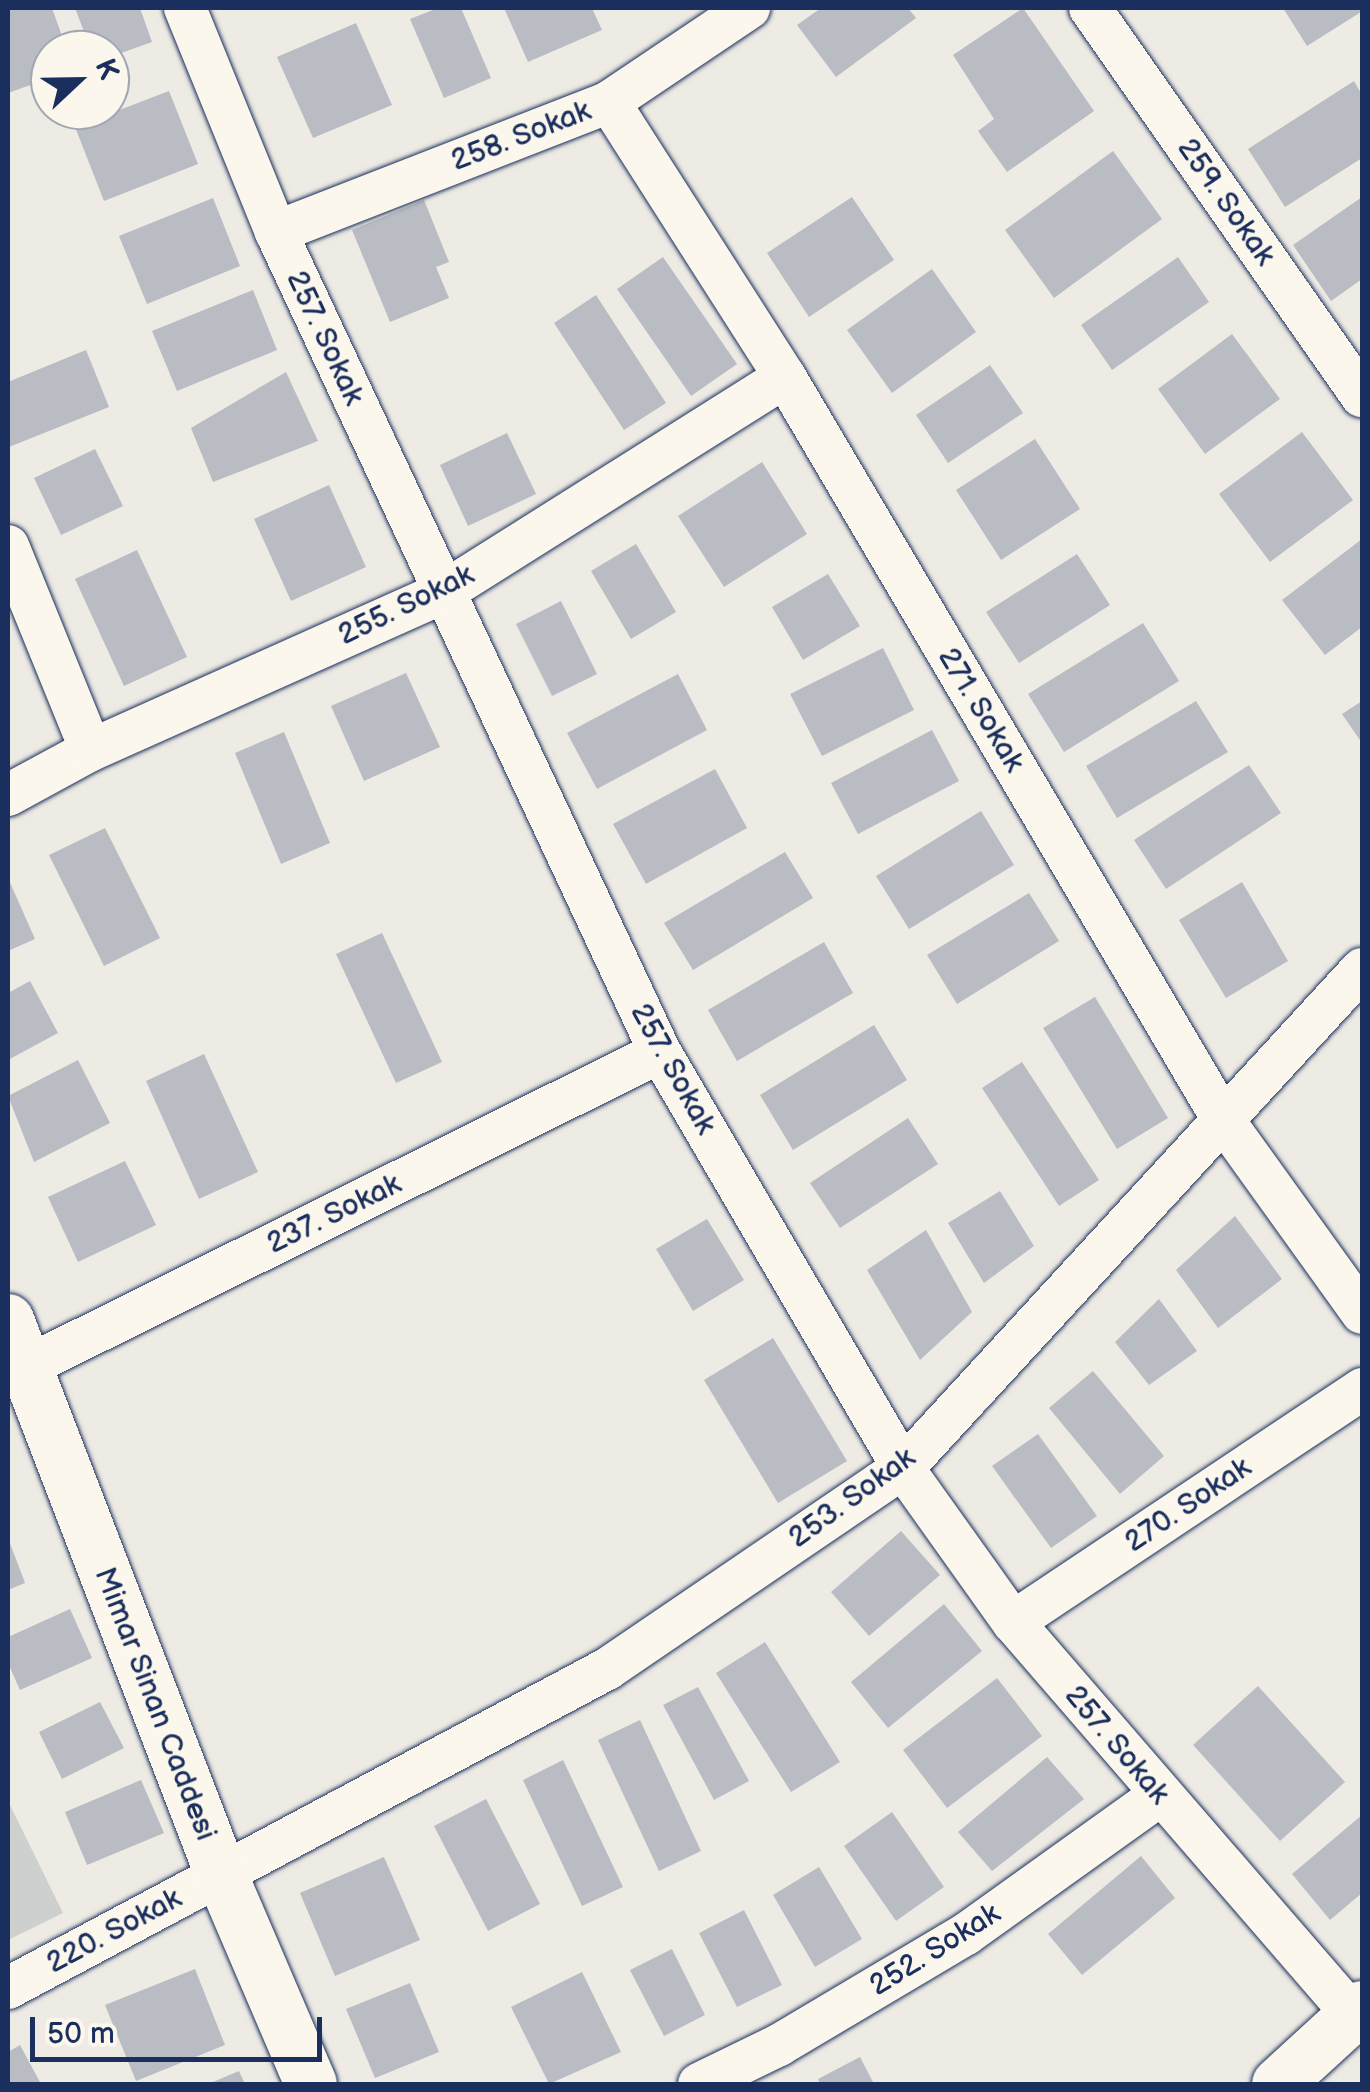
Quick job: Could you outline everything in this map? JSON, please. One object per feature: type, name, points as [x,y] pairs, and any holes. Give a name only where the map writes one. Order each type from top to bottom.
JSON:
[{"type":"main road","name":"Mimar Sinan Caddesi","points":[[14,1354],[221,1874],[311,2084]]},
{"type":"main road","points":[[1278,2084],[1358,2011]]},
{"type":"street","name":"257. Sokak","points":[[185,8],[276,232],[660,1052],[903,1468],[1013,1622],[1160,1796],[1358,2011]]},
{"type":"street","name":"258. Sokak","points":[[276,232],[608,102],[750,8]]},
{"type":"street","name":"259. Sokak","points":[[1090,8],[1362,396]]},
{"type":"street","name":"271. Sokak","points":[[608,102],[785,377],[1222,1118],[1362,1313]]},
{"type":"street","name":"255. Sokak","points":[[8,795],[91,750],[442,593],[785,377]]},
{"type":"street","points":[[8,546],[91,750]]},
{"type":"street","name":"253. Sokak","points":[[221,1874],[607,1669],[903,1468],[1362,969]]},
{"type":"street","name":"237. Sokak","points":[[14,1354],[660,1052]]},
{"type":"street","name":"270. Sokak","points":[[1013,1622],[1362,1389]]},
{"type":"street","name":"252. Sokak","points":[[699,2084],[779,2045],[966,1934],[1160,1796]]},
{"type":"street","name":"220. Sokak","points":[[8,1988],[221,1874]]},
{"type":"shaded area","points":[[8,1801],[63,1913],[8,1940]]},
{"type":"building","points":[[8,8],[52,8],[60,30],[30,30],[30,85],[8,93]]},
{"type":"building","points":[[75,8],[140,8],[152,42],[130,50],[130,30],[83,30]]},
{"type":"building","points":[[438,8],[461,8],[491,78],[444,98],[410,19]]},
{"type":"building","points":[[504,8],[592,8],[602,30],[528,62]]},
{"type":"building","points":[[821,8],[908,8],[916,18],[836,77],[797,25]]},
{"type":"building","points":[[1023,8],[1094,111],[1007,172],[978,131],[994,119],[953,55]]},
{"type":"building","points":[[1283,8],[1358,8],[1361,12],[1307,46]]},
{"type":"building","points":[[356,23],[392,105],[313,138],[277,57]]},
{"type":"building","points":[[1354,81],[1362,95],[1362,158],[1285,207],[1248,149]]},
{"type":"building","points":[[169,91],[198,164],[104,201],[76,130],[130,130],[130,106]]},
{"type":"building","points":[[1113,151],[1162,219],[1054,298],[1005,230]]},
{"type":"building","points":[[852,197],[894,260],[809,317],[767,253]]},
{"type":"building","points":[[1362,197],[1362,279],[1331,301],[1293,245]]},
{"type":"building","points":[[213,198],[240,266],[147,304],[119,236]]},
{"type":"building","points":[[424,200],[449,262],[436,267],[449,298],[390,322],[352,230]]},
{"type":"building","points":[[663,257],[737,364],[691,396],[617,289]]},
{"type":"building","points":[[1178,257],[1209,302],[1112,370],[1081,325]]},
{"type":"building","points":[[932,269],[976,332],[892,393],[847,330]]},
{"type":"building","points":[[253,290],[277,350],[177,391],[152,331]]},
{"type":"building","points":[[596,295],[666,403],[624,430],[554,323]]},
{"type":"building","points":[[1232,334],[1280,399],[1205,454],[1158,389]]},
{"type":"building","points":[[86,350],[109,407],[9,447],[8,382]]},
{"type":"building","points":[[990,365],[1023,413],[948,463],[916,415]]},
{"type":"building","points":[[286,372],[318,441],[213,482],[191,428]]},
{"type":"building","points":[[1302,432],[1353,500],[1270,562],[1219,494]]},
{"type":"building","points":[[507,433],[536,494],[468,526],[440,465]]},
{"type":"building","points":[[1035,439],[1080,509],[1001,560],[956,490]]},
{"type":"building","points":[[95,449],[123,506],[61,535],[34,478]]},
{"type":"building","points":[[762,462],[807,534],[724,587],[678,516]]},
{"type":"building","points":[[329,485],[366,567],[291,601],[254,519]]},
{"type":"building","points":[[1362,539],[1362,627],[1325,655],[1282,600]]},
{"type":"building","points":[[636,544],[676,612],[631,639],[591,571]]},
{"type":"building","points":[[137,550],[187,657],[124,686],[75,579]]},
{"type":"building","points":[[1077,554],[1110,605],[1019,663],[986,612]]},
{"type":"building","points":[[828,574],[860,626],[803,660],[772,607]]},
{"type":"building","points":[[561,601],[597,674],[552,696],[516,624]]},
{"type":"building","points":[[1143,623],[1179,681],[1064,752],[1028,694]]},
{"type":"building","points":[[883,648],[914,710],[822,756],[790,694]]},
{"type":"building","points":[[406,673],[440,747],[364,781],[331,706]]},
{"type":"building","points":[[678,674],[707,730],[597,789],[567,733]]},
{"type":"building","points":[[1196,701],[1228,752],[1117,818],[1086,766]]},
{"type":"building","points":[[1362,701],[1362,743],[1342,714]]},
{"type":"building","points":[[932,730],[959,781],[858,834],[831,783]]},
{"type":"building","points":[[284,732],[330,843],[281,864],[235,753]]},
{"type":"building","points":[[1249,765],[1281,813],[1166,889],[1134,840]]},
{"type":"building","points":[[715,769],[747,828],[646,884],[613,824]]},
{"type":"building","points":[[981,811],[1014,865],[909,929],[876,876]]},
{"type":"building","points":[[105,828],[160,938],[104,966],[49,855]]},
{"type":"building","points":[[785,852],[813,898],[693,970],[664,923]]},
{"type":"building","points":[[8,878],[35,939],[8,951]]},
{"type":"building","points":[[1242,882],[1288,961],[1226,998],[1179,920]]},
{"type":"building","points":[[1029,893],[1059,941],[957,1004],[927,955]]},
{"type":"building","points":[[382,933],[442,1062],[396,1083],[336,954]]},
{"type":"building","points":[[824,942],[853,993],[737,1061],[708,1010]]},
{"type":"building","points":[[30,981],[58,1033],[8,1060],[8,993]]},
{"type":"building","points":[[1095,997],[1168,1118],[1117,1149],[1043,1028]]},
{"type":"building","points":[[874,1025],[907,1080],[793,1150],[760,1095]]},
{"type":"building","points":[[204,1054],[258,1172],[199,1199],[146,1081]]},
{"type":"building","points":[[78,1060],[110,1123],[34,1162],[8,1096]]},
{"type":"building","points":[[1022,1062],[1099,1180],[1059,1206],[982,1088]]},
{"type":"building","points":[[908,1118],[938,1164],[840,1228],[810,1183]]},
{"type":"building","points":[[125,1161],[156,1225],[78,1262],[48,1197]]},
{"type":"building","points":[[1000,1191],[1034,1246],[984,1283],[948,1223]]},
{"type":"building","points":[[1235,1216],[1282,1279],[1218,1328],[1176,1270]]},
{"type":"building","points":[[707,1219],[744,1280],[693,1311],[656,1249]]},
{"type":"building","points":[[926,1230],[972,1312],[920,1360],[867,1270]]},
{"type":"building","points":[[1159,1299],[1197,1351],[1149,1385],[1115,1342]]},
{"type":"building","points":[[773,1338],[847,1461],[778,1503],[704,1380]]},
{"type":"building","points":[[1093,1371],[1164,1456],[1120,1494],[1049,1408]]},
{"type":"building","points":[[1038,1434],[1097,1516],[1051,1548],[992,1466]]},
{"type":"building","points":[[901,1531],[940,1575],[869,1636],[831,1592]]},
{"type":"building","points":[[8,1538],[25,1583],[8,1590]]},
{"type":"building","points":[[944,1604],[982,1651],[888,1728],[851,1682]]},
{"type":"building","points":[[70,1609],[92,1658],[20,1690],[8,1663],[8,1637]]},
{"type":"building","points":[[765,1642],[840,1762],[791,1792],[716,1673]]},
{"type":"building","points":[[997,1678],[1042,1736],[947,1808],[903,1750]]},
{"type":"building","points":[[1258,1686],[1345,1782],[1280,1841],[1193,1745]]},
{"type":"building","points":[[698,1687],[749,1781],[714,1800],[663,1705]]},
{"type":"building","points":[[100,1702],[124,1748],[62,1779],[39,1732]]},
{"type":"building","points":[[640,1720],[701,1851],[659,1871],[598,1740]]},
{"type":"building","points":[[1047,1757],[1084,1799],[992,1871],[958,1832]]},
{"type":"building","points":[[563,1760],[623,1887],[582,1906],[523,1780]]},
{"type":"building","points":[[141,1780],[164,1833],[87,1865],[65,1812]]},
{"type":"building","points":[[486,1799],[540,1904],[488,1931],[434,1826]]},
{"type":"building","points":[[892,1812],[944,1887],[896,1921],[844,1846]]},
{"type":"building","points":[[1362,1815],[1362,1893],[1330,1920],[1292,1874]]},
{"type":"building","points":[[1141,1856],[1175,1898],[1082,1975],[1048,1934]]},
{"type":"building","points":[[384,1857],[420,1940],[335,1976],[300,1893]]},
{"type":"building","points":[[819,1867],[862,1939],[815,1967],[773,1895]]},
{"type":"building","points":[[744,1910],[782,1985],[737,2007],[699,1933]]},
{"type":"building","points":[[672,1949],[705,2015],[664,2036],[630,1970]]},
{"type":"building","points":[[195,1969],[225,2045],[136,2081],[105,2005]]},
{"type":"building","points":[[582,1972],[621,2052],[549,2084],[511,2007]]},
{"type":"building","points":[[410,1983],[439,2052],[375,2078],[346,2009]]},
{"type":"building","points":[[20,2045],[41,2084],[8,2084],[8,2052]]},
{"type":"building","points":[[860,2057],[874,2084],[820,2084],[818,2079]]},
{"type":"building","points":[[239,2071],[245,2084],[208,2084]]}]
